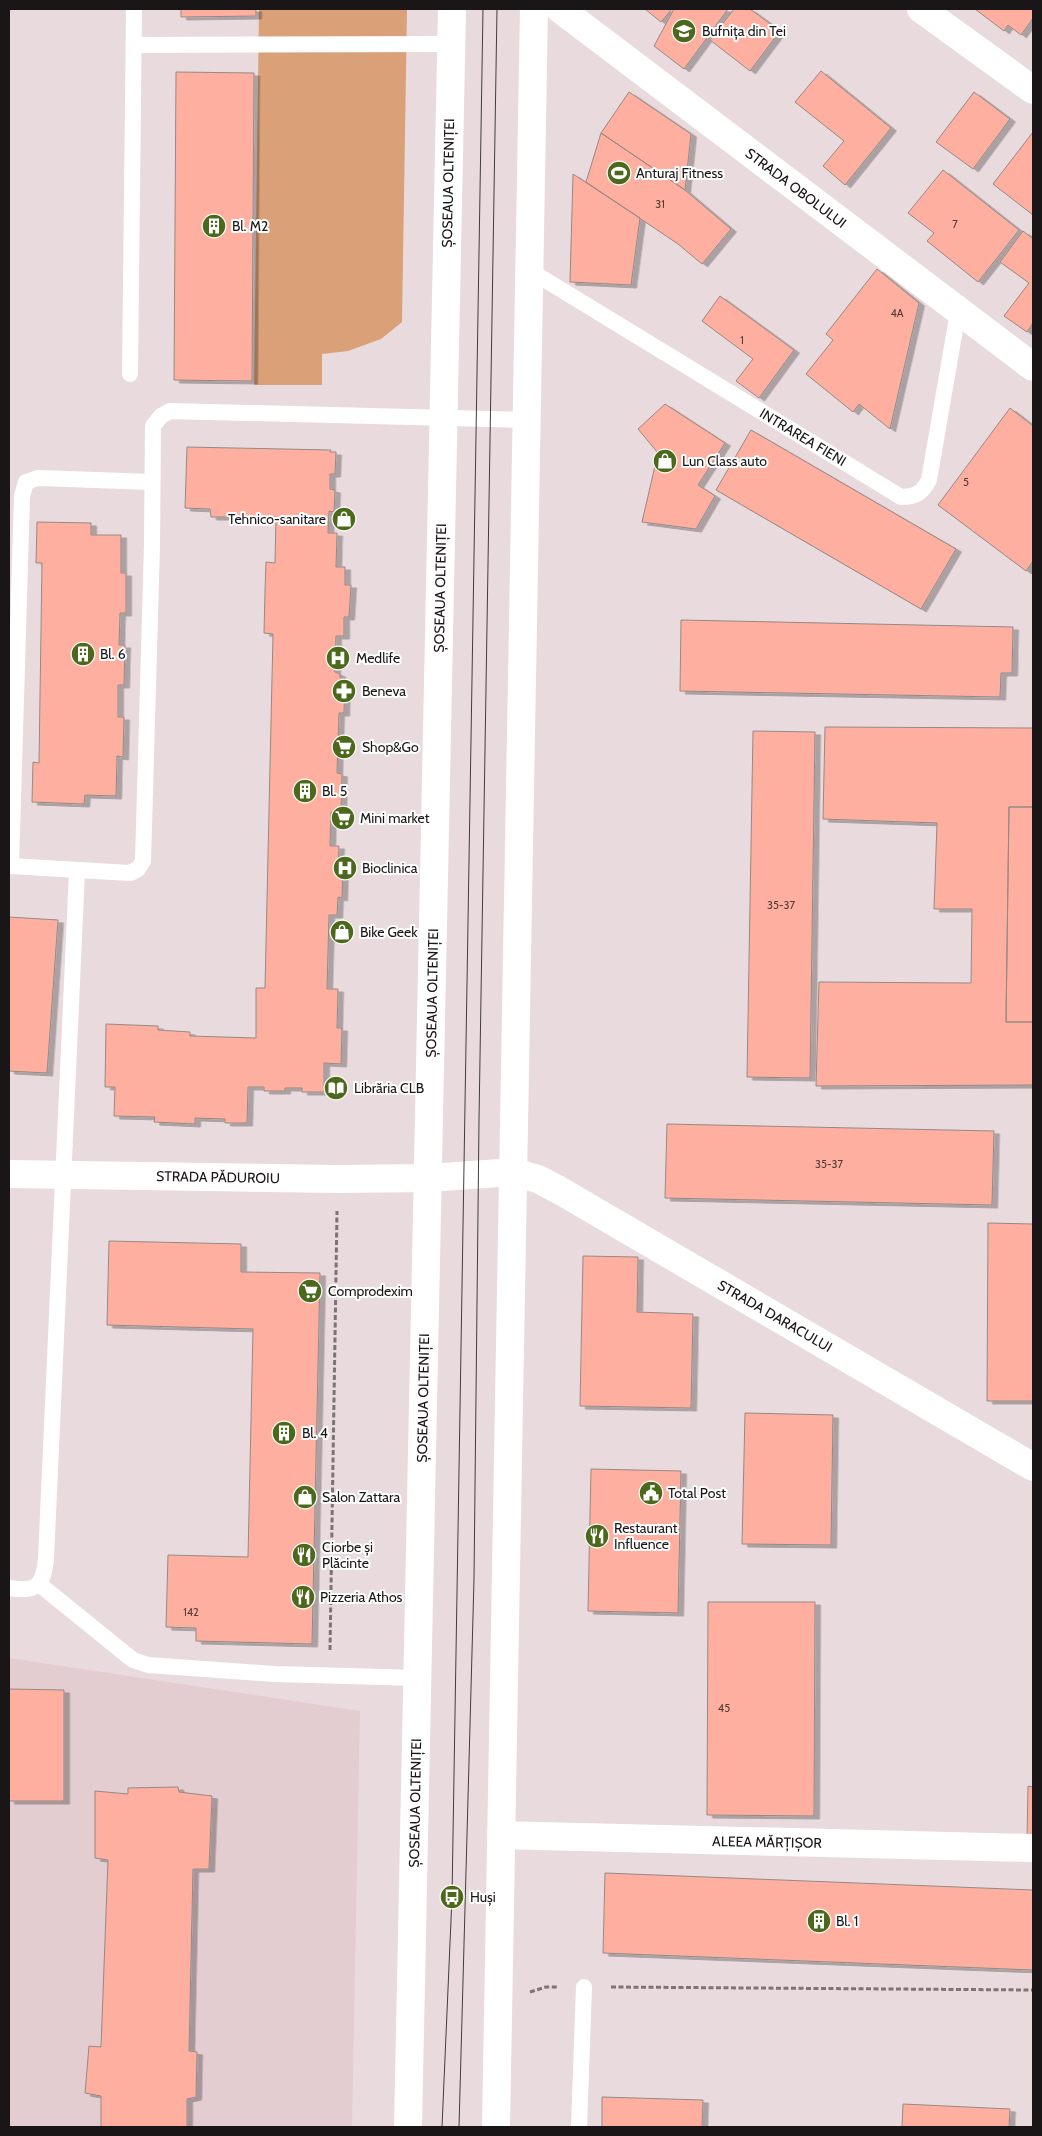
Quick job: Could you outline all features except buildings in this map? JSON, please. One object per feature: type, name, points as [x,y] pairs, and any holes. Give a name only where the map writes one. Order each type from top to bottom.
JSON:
[{"type":"main road","name":"ȘOSEAUA OLTENIȚEI","points":[[408,2127],[452,9]]},
{"type":"main road","points":[[496,2127],[534,9]]},
{"type":"main road","name":"STRADA OBOLULUI","points":[[560,9],[1033,367]]},
{"type":"main road","points":[[921,9],[1033,90]]},
{"type":"main road","name":"STRADA PĂDUROIU","points":[[9,1174],[338,1179],[428,1178],[513,1172]]},
{"type":"main road","name":"STRADA DARACULUI","points":[[513,1172],[538,1180],[559,1190],[1033,1467]]},
{"type":"main road","name":"ALEEA MĂRȚIȘOR","points":[[501,1835],[1033,1848]]},
{"type":"lane","points":[[130,374],[134,9]]},
{"type":"lane","points":[[134,45],[451,44]]},
{"type":"lane","name":"INTRAREA FIENI","points":[[529,270],[901,497],[914,497],[924,489],[929,480],[958,312]]},
{"type":"lane","points":[[152,482],[38,478],[26,482],[22,496],[10,867],[130,873],[138,869],[143,862],[152,482],[153,426],[161,416],[170,412],[527,420]]},
{"type":"lane","points":[[9,1588],[28,1591],[39,1584],[45,1572],[77,871]]},
{"type":"lane","points":[[39,1584],[133,1660],[148,1665],[274,1674],[418,1678]]},
{"type":"lane","points":[[579,2127],[584,1987]]},
{"type":"path","points":[[329,1676],[338,1179]]},
{"type":"path","points":[[498,2002],[546,1987],[1033,1990]]},
{"type":"shaded area","points":[[259,9],[407,9],[402,322],[381,339],[348,351],[322,354],[322,385],[254,385]]},
{"type":"shaded area","points":[[9,1658],[360,1711],[352,2127],[9,2127]]},
{"type":"tram line","points":[[442,2127],[452,1897],[483,9]]},
{"type":"tram line","points":[[459,2127],[474,1579],[479,1120],[497,9]]},
{"type":"place","name":"Bufnița din Tei","points":[[684,31]]},
{"type":"place","name":"Anturaj Fitness","points":[[619,173]]},
{"type":"place","name":"Bl. M2","points":[[214,226]]},
{"type":"place","name":"Lun Class auto","points":[[665,461]]},
{"type":"place","name":"Tehnico-sanitare","points":[[344,519]]},
{"type":"place","name":"Bl. 6","points":[[83,654]]},
{"type":"place","name":"Medlife","points":[[338,658]]},
{"type":"place","name":"Beneva","points":[[344,691]]},
{"type":"place","name":"Shop&Go","points":[[344,747]]},
{"type":"place","name":"Bl. 5","points":[[305,791]]},
{"type":"place","name":"Mini market","points":[[343,818]]},
{"type":"place","name":"Bioclinica","points":[[345,868]]},
{"type":"place","name":"Bike Geek","points":[[342,932]]},
{"type":"place","name":"Librăria CLB","points":[[336,1088]]},
{"type":"place","name":"Comprodexim","points":[[310,1291]]},
{"type":"place","name":"Bl. 4","points":[[284,1433]]},
{"type":"place","name":"Total Post","points":[[651,1493]]},
{"type":"place","name":"Salon Zattara","points":[[305,1497]]},
{"type":"place","name":"Restaurant Influence","points":[[597,1536]]},
{"type":"place","name":"Ciorbe și Plăcinte","points":[[304,1555]]},
{"type":"place","name":"Pizzeria Athos","points":[[303,1597]]},
{"type":"place","name":"Huși","points":[[452,1897]]},
{"type":"place","name":"Bl. 1","points":[[819,1921]]}]
